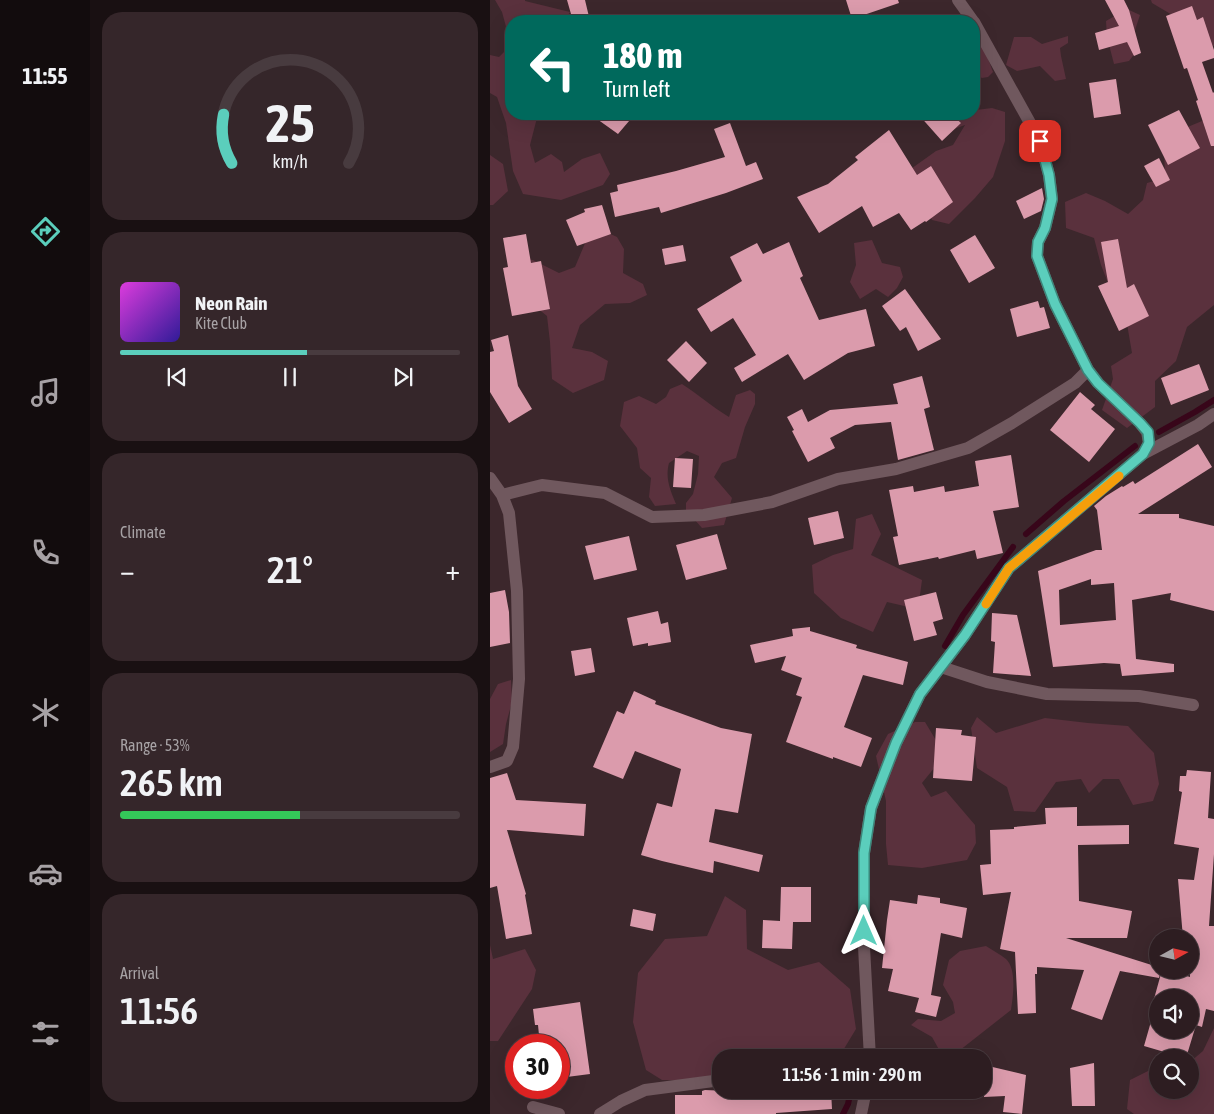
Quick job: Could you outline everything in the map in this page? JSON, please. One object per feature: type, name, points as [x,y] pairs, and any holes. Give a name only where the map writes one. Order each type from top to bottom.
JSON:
[{"type":"street","points":[[965,3],[970,15]]},
{"type":"street","points":[[980,34],[1040,141],[1049,175],[1052,199],[1045,228],[1038,242],[1037,256],[1055,304],[1088,370],[1098,383],[1148,432],[1149,443],[1143,454]]},
{"type":"street","points":[[502,495],[542,485],[605,493],[652,517],[704,515],[772,502],[838,479],[896,468],[968,448],[1075,383],[1088,370]]},
{"type":"street","points":[[870,1049],[864,947],[864,853],[871,808],[896,743],[920,694],[965,635],[1009,568],[1143,454],[1198,425],[1214,414]]},
{"type":"street","points":[[490,478],[502,495],[508,513],[517,591],[520,680],[513,747],[507,761],[490,767]]},
{"type":"street","points":[[941,667],[987,682],[1047,694],[1139,696],[1193,705]]},
{"type":"street","points":[[600,1114],[621,1101],[646,1090],[712,1081]]},
{"type":"street","points":[[861,1114],[864,1099]]},
{"type":"street","points":[[533,1107],[560,1114]]},
{"type":"shaded area","points":[[495,0],[525,0],[570,12],[568,15],[505,15],[505,23],[502,12]]},
{"type":"shaded area","points":[[1151,0],[1214,0],[1214,46],[1206,44],[1174,16],[1152,3]]},
{"type":"shaded area","points":[[1127,9],[1140,15],[1132,39],[1136,52],[1129,61],[1114,64],[1107,37],[1106,21]]},
{"type":"shaded area","points":[[1068,36],[1068,43],[1060,48],[1066,79],[1055,81],[1040,66],[1017,71],[1006,65],[1014,37],[1031,37],[1042,44]]},
{"type":"shaded area","points":[[980,42],[993,72],[988,77],[980,77]]},
{"type":"shaded area","points":[[505,51],[505,120],[536,120],[530,145],[535,163],[551,154],[562,162],[564,172],[582,159],[600,153],[610,174],[603,185],[561,200],[523,194],[513,171],[506,123],[497,97],[490,93],[490,55],[499,57]]},
{"type":"shaded area","points":[[992,108],[1005,112],[1005,141],[993,177],[949,224],[932,220],[908,171],[936,151],[953,145],[965,125],[943,133],[935,120],[980,120],[980,110]]},
{"type":"shaded area","points":[[1214,116],[1214,305],[1187,327],[1176,361],[1155,381],[1155,407],[1127,428],[1102,410],[1113,379],[1111,366],[1132,353],[1127,324],[1101,265],[1094,238],[1066,228],[1065,202],[1086,193],[1128,214],[1143,200],[1147,183],[1165,178],[1164,147],[1166,136]]},
{"type":"shaded area","points":[[490,155],[503,164],[508,191],[493,205],[490,205]]},
{"type":"shaded area","points":[[604,231],[617,237],[624,249],[623,273],[643,284],[647,295],[630,303],[605,304],[580,325],[572,348],[592,352],[608,361],[604,380],[573,393],[552,379],[547,316],[531,303],[523,259],[533,260],[559,273],[575,267],[586,241]]},
{"type":"shaded area","points":[[872,240],[882,263],[900,267],[903,277],[897,288],[888,297],[876,289],[860,299],[850,282],[856,265],[854,243]]},
{"type":"shaded area","points":[[682,384],[729,417],[736,395],[750,390],[755,394],[755,404],[745,427],[736,458],[722,463],[714,477],[732,498],[724,525],[702,528],[686,510],[686,503],[693,494],[698,474],[699,456],[687,451],[669,463],[668,479],[676,504],[655,506],[649,497],[651,478],[640,468],[637,448],[620,426],[624,402],[639,396],[656,404],[666,397],[670,389]]},
{"type":"shaded area","points":[[872,514],[881,534],[871,555],[922,580],[919,602],[913,608],[887,602],[873,632],[841,618],[814,593],[812,565],[833,555],[853,549],[856,519]]},
{"type":"shaded area","points":[[511,680],[512,702],[503,744],[490,752],[490,699],[498,684]]},
{"type":"shaded area","points":[[977,717],[996,733],[1045,718],[1128,726],[1154,753],[1159,784],[1153,801],[1133,805],[1119,779],[1103,779],[1089,793],[1081,779],[1056,782],[1035,812],[1014,811],[1007,787],[977,768],[971,728]]},
{"type":"shaded area","points":[[915,722],[925,722],[940,747],[939,762],[922,783],[931,797],[946,791],[975,825],[976,843],[967,860],[922,868],[888,865],[886,801],[876,756],[888,734]]},
{"type":"shaded area","points":[[725,896],[746,910],[747,949],[788,970],[819,962],[850,989],[856,1029],[844,1049],[712,1049],[712,1081],[662,1080],[646,1070],[633,1022],[638,973],[665,939],[707,936]]},
{"type":"shaded area","points":[[490,945],[493,959],[525,949],[536,970],[532,989],[498,1041],[490,1041]]},
{"type":"shaded area","points":[[986,946],[1006,959],[1012,969],[1013,976],[1011,1010],[961,1049],[939,1049],[932,1037],[911,1025],[918,1019],[941,1021],[955,1013],[953,1002],[943,985],[949,960],[960,951]]},
{"type":"shaded area","points":[[1214,1028],[1214,1114],[1134,1114],[1127,1109],[1130,1080],[1149,1070],[1149,1099],[1199,1099],[1199,1054],[1203,1051]]},
{"type":"building","points":[[567,0],[585,0],[589,15],[571,15]]},
{"type":"building","points":[[846,0],[898,0],[899,3],[864,15],[851,15]]},
{"type":"building","points":[[1105,0],[1124,0],[1129,10],[1141,53],[1134,56],[1127,42],[1099,50],[1095,33],[1119,26]]},
{"type":"building","points":[[1192,6],[1197,20],[1203,17],[1214,50],[1214,58],[1202,62],[1214,92],[1214,146],[1211,146],[1187,68],[1184,69],[1166,16]]},
{"type":"building","points":[[1116,79],[1121,114],[1094,118],[1089,83]]},
{"type":"building","points":[[1179,110],[1200,148],[1168,165],[1148,125]]},
{"type":"building","points":[[598,120],[630,120],[618,134]]},
{"type":"building","points":[[923,120],[958,120],[961,123],[942,141]]},
{"type":"building","points":[[730,123],[746,166],[756,162],[763,179],[726,193],[661,213],[659,207],[615,217],[610,193],[618,191],[617,185],[725,157],[714,129]]},
{"type":"building","points":[[889,130],[917,175],[931,166],[953,202],[926,222],[911,230],[899,213],[873,227],[862,206],[819,233],[797,197],[828,184],[858,160],[855,157]]},
{"type":"building","points":[[1159,158],[1170,180],[1156,187],[1144,166]]},
{"type":"building","points":[[1042,188],[1044,199],[1041,211],[1024,219],[1016,201]]},
{"type":"building","points":[[602,205],[611,234],[577,246],[566,220],[585,212],[584,209]]},
{"type":"building","points":[[526,234],[531,263],[541,261],[550,309],[512,316],[503,268],[508,267],[503,238]]},
{"type":"building","points":[[975,235],[995,268],[969,283],[950,250]]},
{"type":"building","points":[[1118,239],[1127,288],[1134,284],[1149,316],[1119,331],[1098,286],[1108,282],[1101,242]]},
{"type":"building","points":[[789,242],[803,276],[800,278],[819,320],[866,309],[875,346],[848,353],[804,380],[788,354],[742,382],[734,368],[756,355],[733,318],[711,332],[697,309],[742,281],[730,257],[757,243],[763,254]]},
{"type":"building","points":[[683,245],[686,261],[665,265],[662,249]]},
{"type":"building","points":[[905,289],[941,339],[918,351],[906,327],[900,331],[882,306]]},
{"type":"building","points":[[1038,301],[1040,308],[1044,307],[1050,328],[1017,337],[1010,309]]},
{"type":"building","points":[[508,335],[518,386],[532,409],[509,423],[490,392],[490,352],[494,351],[491,340]]},
{"type":"building","points":[[686,341],[707,363],[689,382],[667,360]]},
{"type":"building","points":[[1199,364],[1209,390],[1171,405],[1161,378]]},
{"type":"building","points":[[922,376],[930,407],[924,409],[934,450],[898,460],[891,422],[855,425],[830,438],[835,448],[808,462],[787,417],[802,409],[808,422],[830,410],[898,404],[893,384]]},
{"type":"building","points":[[1080,392],[1095,405],[1091,409],[1115,429],[1089,462],[1050,430]]},
{"type":"building","points":[[1198,444],[1212,467],[1138,514],[1179,514],[1179,518],[1214,526],[1214,611],[1170,600],[1171,593],[1132,600],[1136,659],[1174,664],[1174,672],[1122,676],[1120,664],[1104,663],[1053,667],[1038,571],[1096,550],[1102,550],[1097,510],[1094,506],[1122,486],[1133,481],[1135,484]],"holes":[[[1091,579],[1091,585],[1114,583],[1116,620],[1060,625],[1059,590]]]},
{"type":"building","points":[[1011,455],[1019,507],[993,511],[1003,553],[977,559],[975,550],[939,559],[938,557],[899,565],[893,537],[898,536],[889,490],[913,486],[914,492],[944,486],[945,492],[979,486],[975,461]]},
{"type":"building","points":[[675,458],[693,459],[691,488],[673,487]]},
{"type":"building","points":[[838,511],[844,538],[814,545],[808,518]]},
{"type":"building","points":[[717,534],[727,569],[686,580],[676,545]]},
{"type":"building","points":[[629,536],[637,570],[594,580],[585,546]]},
{"type":"building","points":[[505,590],[509,612],[510,643],[490,647],[490,593]]},
{"type":"building","points":[[936,592],[943,619],[933,622],[937,635],[914,641],[904,600]]},
{"type":"building","points":[[658,611],[661,624],[668,622],[671,642],[648,646],[648,643],[633,646],[627,618]]},
{"type":"building","points":[[992,613],[1017,615],[1031,676],[993,673],[995,642],[991,641]]},
{"type":"building","points":[[810,627],[810,631],[857,645],[856,648],[908,662],[903,685],[863,675],[844,727],[872,738],[861,767],[786,742],[802,697],[796,695],[802,678],[781,670],[786,656],[755,663],[750,645],[793,636],[792,629]]},
{"type":"building","points":[[591,648],[595,672],[575,676],[571,651]]},
{"type":"building","points":[[634,691],[656,701],[655,704],[721,728],[752,734],[738,813],[715,809],[709,842],[763,855],[759,872],[714,861],[713,873],[641,855],[657,803],[672,807],[681,769],[635,751],[623,779],[593,767],[617,711],[624,714]]},
{"type":"building","points":[[936,728],[962,730],[961,735],[976,737],[972,781],[933,778]]},
{"type":"building","points":[[1187,770],[1211,772],[1208,818],[1214,819],[1214,854],[1209,926],[1214,926],[1214,1011],[1206,1009],[1202,1027],[1199,1026],[1199,989],[1157,989],[1160,979],[1199,979],[1199,929],[1182,929],[1178,879],[1194,880],[1199,848],[1174,844],[1182,792],[1179,791],[1180,776],[1186,776]]},
{"type":"building","points":[[507,773],[516,800],[586,804],[584,836],[507,830],[526,894],[532,934],[506,939],[497,886],[490,888],[490,778]]},
{"type":"building","points":[[1077,807],[1077,826],[1129,825],[1129,844],[1078,845],[1079,901],[1132,911],[1127,938],[1066,938],[1149,964],[1149,976],[1120,971],[1102,1020],[1071,1009],[1084,970],[1037,967],[1037,974],[1035,974],[1036,1013],[1018,1014],[1015,952],[1000,949],[1011,892],[983,895],[980,865],[991,864],[990,830],[1014,829],[1014,827],[1046,824],[1045,808]]},
{"type":"building","points":[[781,887],[811,887],[811,922],[793,922],[792,949],[762,948],[763,920],[780,921]]},
{"type":"building","points":[[918,895],[940,898],[940,903],[967,908],[962,938],[941,933],[931,995],[941,997],[936,1017],[915,1012],[919,998],[888,991],[893,969],[882,968],[890,900],[917,904]]},
{"type":"building","points":[[633,909],[656,914],[653,931],[630,926]]},
{"type":"building","points":[[580,1002],[590,1074],[570,1077],[570,1034],[539,1034],[538,1025],[535,1025],[533,1009]]},
{"type":"building","points":[[1149,1028],[1149,1039],[1192,1039],[1189,1049],[1154,1049],[1144,1046]]},
{"type":"building","points":[[1094,1063],[1095,1106],[1072,1106],[1070,1068]]},
{"type":"building","points":[[992,1067],[1026,1075],[1022,1114],[1003,1112],[1005,1096],[992,1097]]},
{"type":"building","points":[[712,1090],[712,1099],[831,1099],[832,1109],[776,1114],[675,1114],[675,1095],[702,1095],[702,1091]]},
{"type":"waterway","points":[[1159,432],[1214,400]]},
{"type":"waterway","points":[[1026,534],[1064,501],[1135,446]]},
{"type":"waterway","points":[[945,646],[963,615],[1013,547]]},
{"type":"waterway","points":[[843,1114],[849,1099]]},
{"type":"slow traffic","points":[[986,604],[1009,568],[1119,476]]},
{"type":"route","points":[[864,931],[864,853],[871,808],[896,743],[920,694],[965,635],[1009,568],[1115,479],[1143,454],[1149,443],[1148,432],[1098,383],[1088,370],[1055,304],[1037,256],[1038,242],[1045,228],[1052,199],[1049,175],[1040,141]]}]
